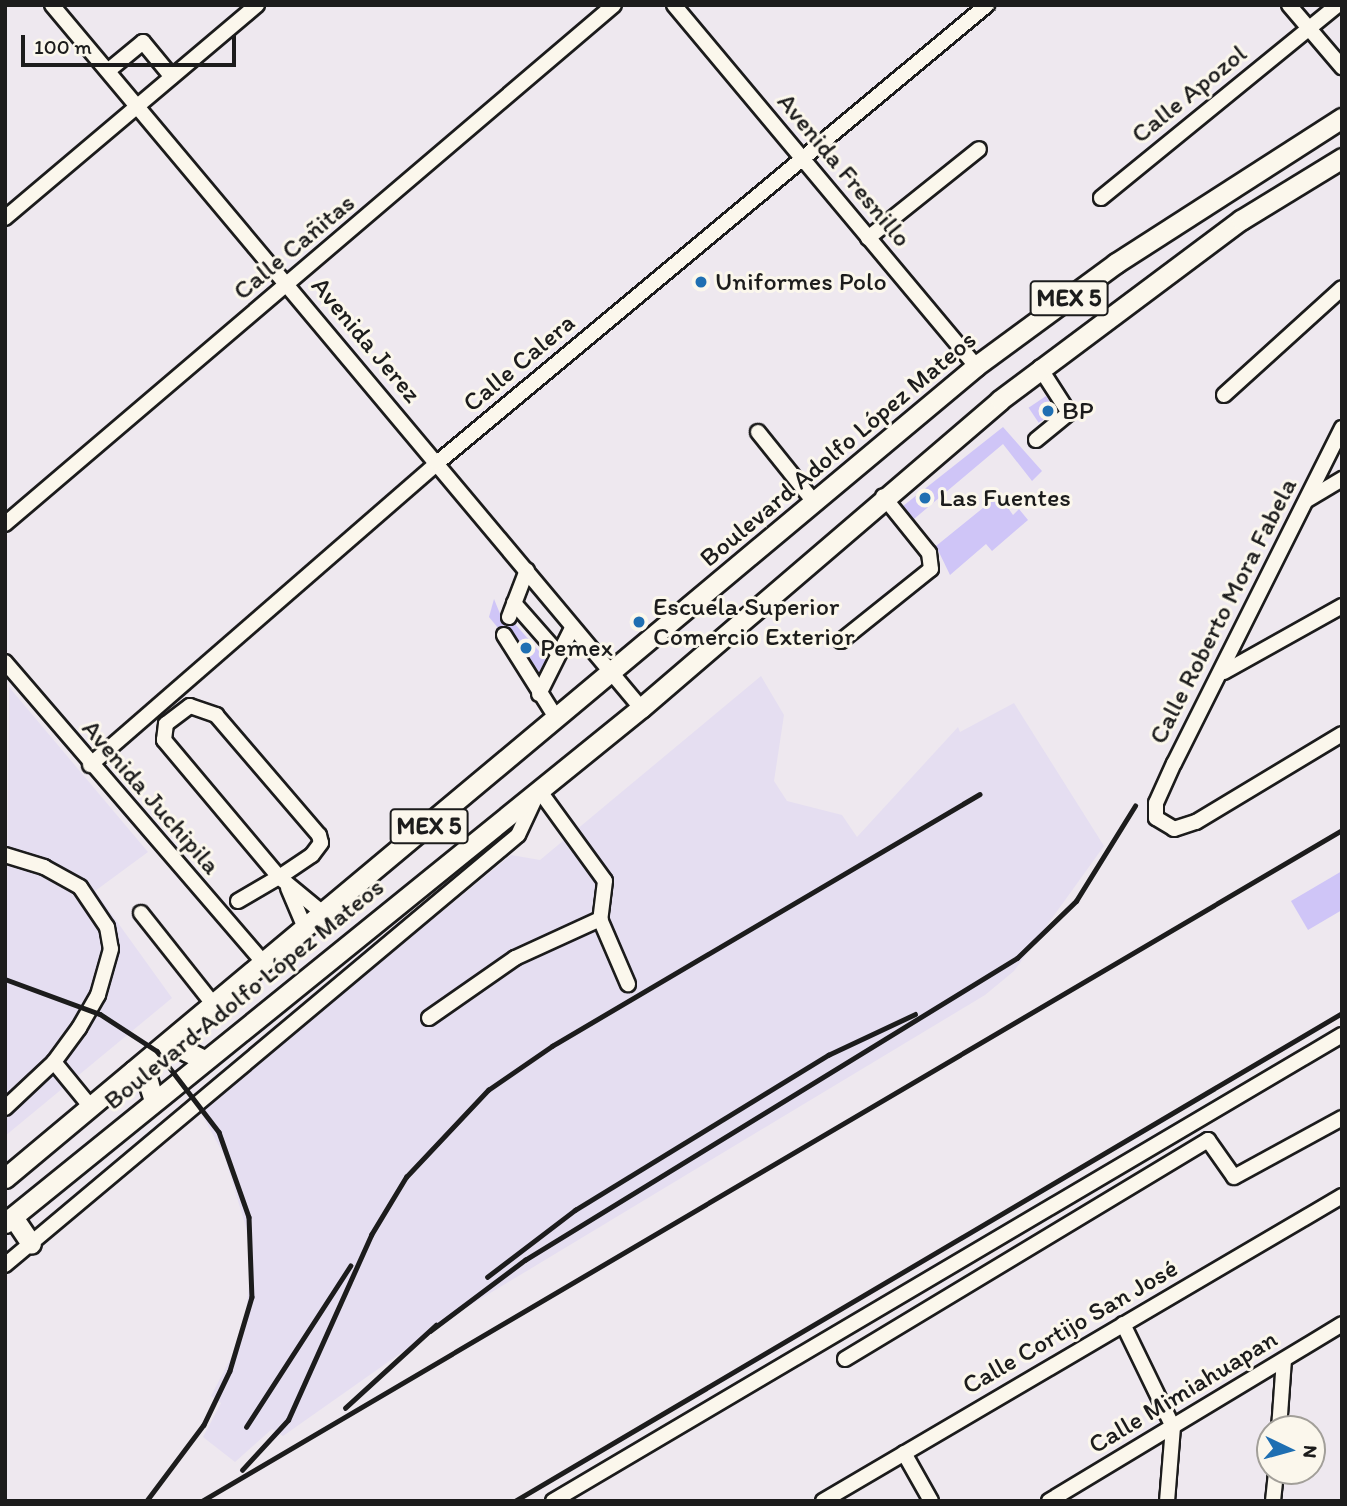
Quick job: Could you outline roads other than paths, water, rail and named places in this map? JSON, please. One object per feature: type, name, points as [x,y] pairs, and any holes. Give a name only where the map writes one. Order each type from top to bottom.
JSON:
[{"type":"main road","name":"Boulevard Adolfo López Mateos","points":[[5,1178],[324,914],[976,366],[1128,255],[1342,118]]},
{"type":"main road","name":"Boulevard Adolfo López Mateos","points":[[9,1220],[641,708],[883,496],[1041,368],[1241,220],[1342,158]]},
{"type":"main road","points":[[180,1032],[186,1051],[204,1060]]},
{"type":"main road","points":[[133,1071],[148,1082],[154,1101]]},
{"type":"main road","points":[[9,1220],[31,1244]]},
{"type":"street","name":"Avenida Jerez","points":[[52,5],[140,104],[287,285],[527,570],[609,675],[641,708]]},
{"type":"street","points":[[5,218],[257,5]]},
{"type":"street","name":"Calle Cañitas","points":[[5,524],[614,5]]},
{"type":"street","name":"Avenida Fresnillo","points":[[674,5],[976,366]]},
{"type":"street","name":"Calle Calera","points":[[90,765],[437,463],[986,5]]},
{"type":"street","points":[[1289,5],[1342,67]]},
{"type":"street","name":"Calle Apozol","points":[[1101,198],[1338,5]]},
{"type":"street","points":[[109,70],[143,42],[172,77]]},
{"type":"street","points":[[868,238],[979,149]]},
{"type":"street","points":[[1224,395],[1342,288]]},
{"type":"street","points":[[1036,440],[1069,413],[1041,368]]},
{"type":"street","name":"Calle Roberto Mora Fabela","points":[[1342,428],[1224,672],[1169,774],[1156,818],[1174,829],[1196,822],[1342,734]]},
{"type":"street","points":[[758,432],[814,502]]},
{"type":"street","points":[[1306,500],[1342,479]]},
{"type":"street","points":[[841,641],[931,569],[929,553],[883,496]]},
{"type":"street","points":[[527,570],[512,610],[558,653]]},
{"type":"street","points":[[1224,672],[1342,607]]},
{"type":"street","points":[[539,694],[572,628]]},
{"type":"street","points":[[504,635],[557,719]]},
{"type":"street","name":"Avenida Juchipila","points":[[8,672],[263,962]]},
{"type":"street","points":[[239,901],[283,882],[321,844],[319,835],[216,715],[190,706],[166,724],[164,740],[283,882],[324,914]]},
{"type":"street","points":[[5,1265],[518,835],[539,790],[605,881],[600,919],[628,984]]},
{"type":"street","points":[[5,855],[69,877],[89,897],[110,937],[110,961],[98,995],[54,1062],[5,1108]]},
{"type":"street","points":[[283,882],[305,928]]},
{"type":"street","points":[[141,913],[214,1004]]},
{"type":"street","points":[[429,1018],[515,958],[600,919]]},
{"type":"street","points":[[553,1501],[1342,1035]]},
{"type":"street","points":[[54,1062],[90,1107]]},
{"type":"street","points":[[845,1359],[1208,1140],[1234,1177],[1342,1118]]},
{"type":"street","name":"Calle Cortijo San José","points":[[823,1501],[1342,1196]]},
{"type":"street","points":[[1123,1324],[1173,1427],[1167,1501]]},
{"type":"street","name":"Calle Mimiahuapan","points":[[1052,1500],[1342,1324]]},
{"type":"street","points":[[1280,1415],[1284,1360]]},
{"type":"street","points":[[904,1452],[932,1501]]},
{"type":"railway","points":[[242,1470],[288,1420],[371,1235],[406,1177],[488,1090],[552,1046],[979,794]]},
{"type":"railway","points":[[430,1331],[525,1260],[1017,958],[1076,901],[1135,806]]},
{"type":"railway","points":[[202,1501],[1342,830]]},
{"type":"railway","points":[[5,979],[100,1014],[157,1051],[219,1132],[249,1217],[252,1297],[230,1371],[204,1425],[147,1501]]},
{"type":"railway","points":[[515,1501],[1342,1013]]},
{"type":"railway","points":[[487,1277],[575,1210],[828,1055],[915,1014]]},
{"type":"railway","points":[[246,1427],[350,1266]]},
{"type":"railway","points":[[345,1408],[436,1325]]},
{"type":"place","name":"Uniformes Polo","points":[[701,282]]},
{"type":"place","name":"BP","points":[[1048,411]]},
{"type":"place","name":"Las Fuentes","points":[[925,498]]},
{"type":"place","name":"Escuela Superior Comercio Exterior","points":[[639,622]]},
{"type":"place","name":"Pemex","points":[[526,648]]}]
